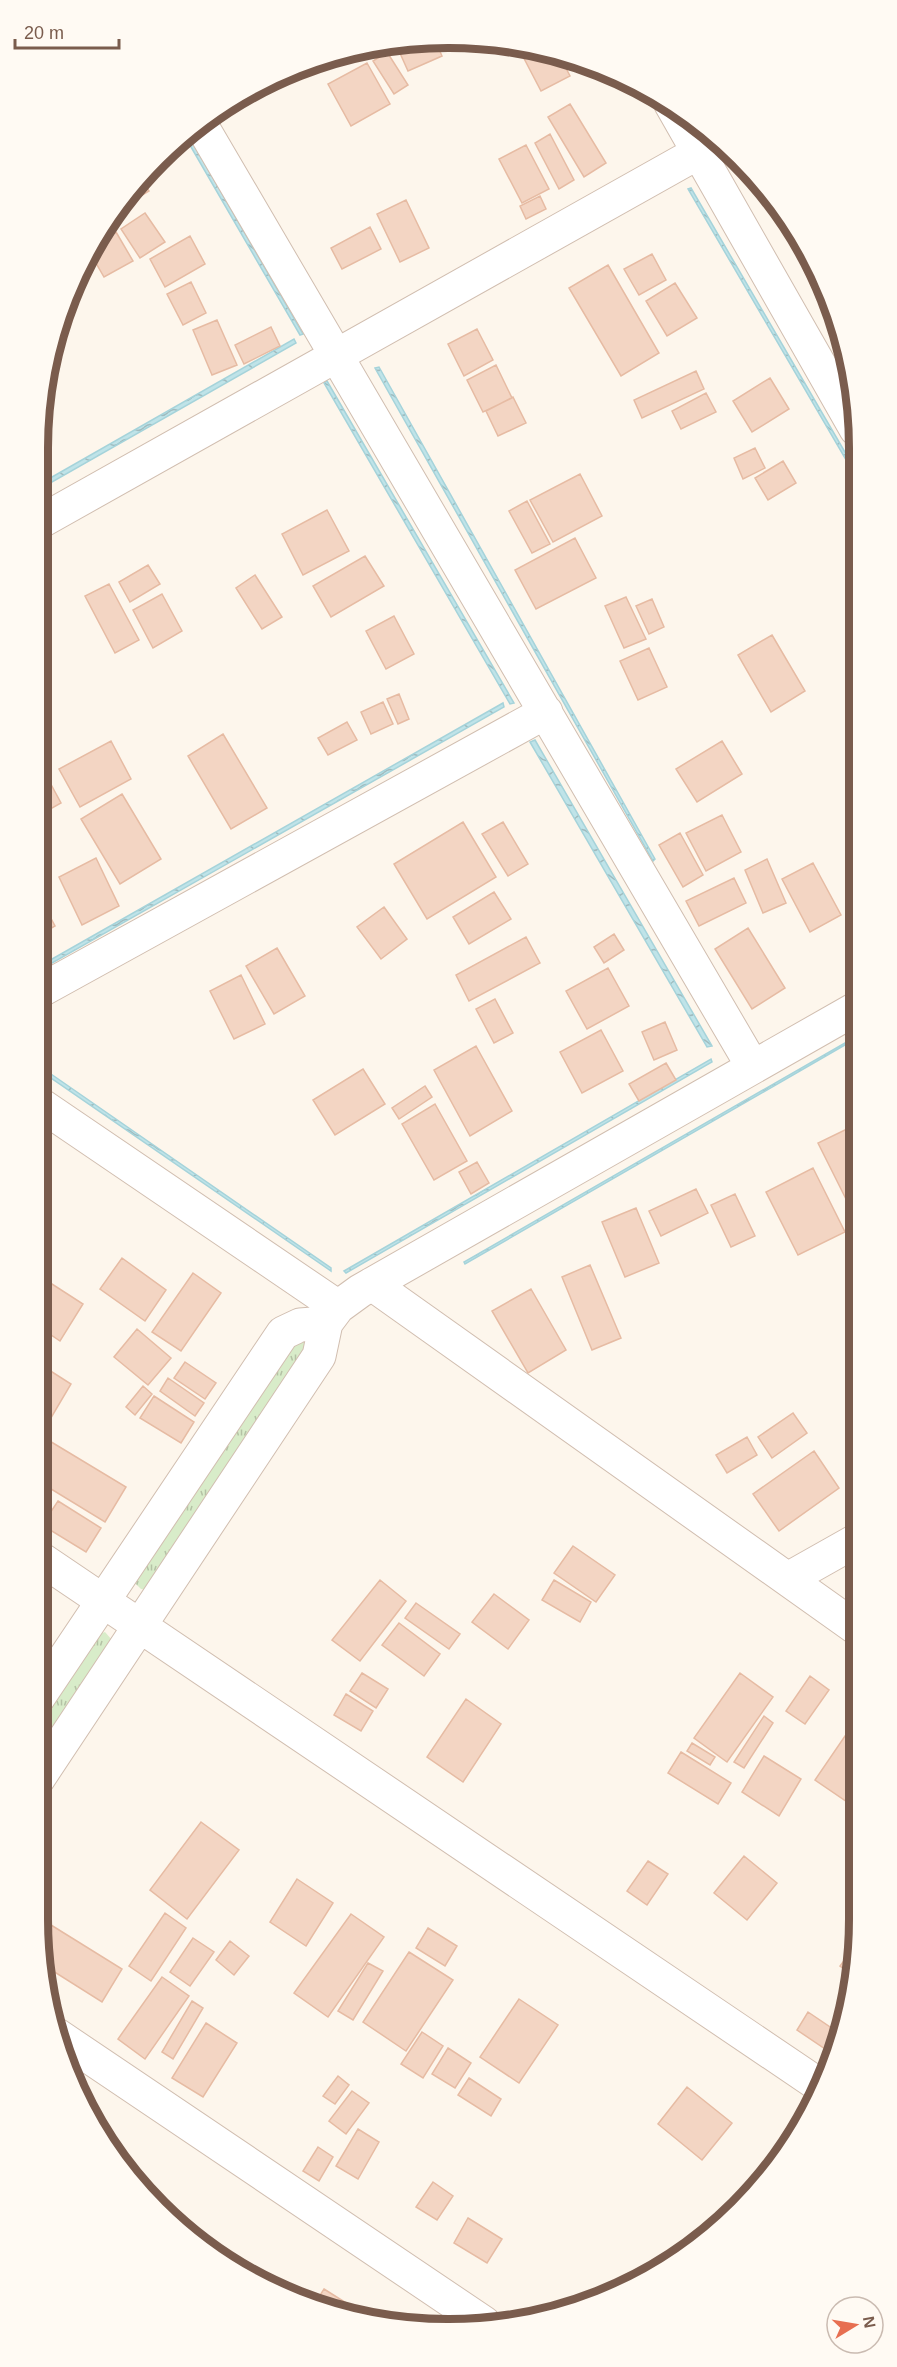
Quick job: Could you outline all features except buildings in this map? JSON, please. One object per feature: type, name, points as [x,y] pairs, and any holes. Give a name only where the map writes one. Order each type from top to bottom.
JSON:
[{"type":"street","points":[[205,131],[753,1067]]},
{"type":"street","points":[[697,135],[708,148],[847,412]]},
{"type":"street","points":[[48,517],[708,148]]},
{"type":"street","points":[[48,986],[546,712]]},
{"type":"street","points":[[48,1683],[283,1333],[332,1315],[372,1284],[849,1013]]},
{"type":"street","points":[[48,1110],[332,1315]]},
{"type":"street","points":[[372,1284],[849,1623]]},
{"type":"street","points":[[48,1764],[319,1356],[332,1315]]},
{"type":"street","points":[[788,1579],[849,1545]]},
{"type":"street","points":[[48,1564],[814,2082]]},
{"type":"street","points":[[68,2042],[476,2318]]},
{"type":"green space","points":[[296,1338],[310,1340],[146,1590],[141,1589],[135,1583]]},
{"type":"green space","points":[[105,1632],[112,1640],[48,1739],[48,1708],[97,1635]]},
{"type":"water","points":[[192,141],[303,334],[300,335],[189,143]]},
{"type":"water","points":[[691,188],[849,459],[849,465],[688,189]]},
{"type":"water","points":[[294,339],[296,343],[48,484],[48,479]]},
{"type":"water","points":[[379,367],[655,859],[653,861],[375,368]]},
{"type":"water","points":[[327,381],[514,703],[510,704],[324,383]]},
{"type":"water","points":[[503,703],[504,707],[48,965],[48,961]]},
{"type":"water","points":[[535,740],[712,1046],[707,1047],[530,742]]},
{"type":"water","points":[[849,1041],[465,1264],[464,1262]]},
{"type":"water","points":[[711,1059],[712,1062],[346,1273],[344,1271]]},
{"type":"water","points":[[48,1072],[331,1268],[331,1271],[48,1076]]}]
